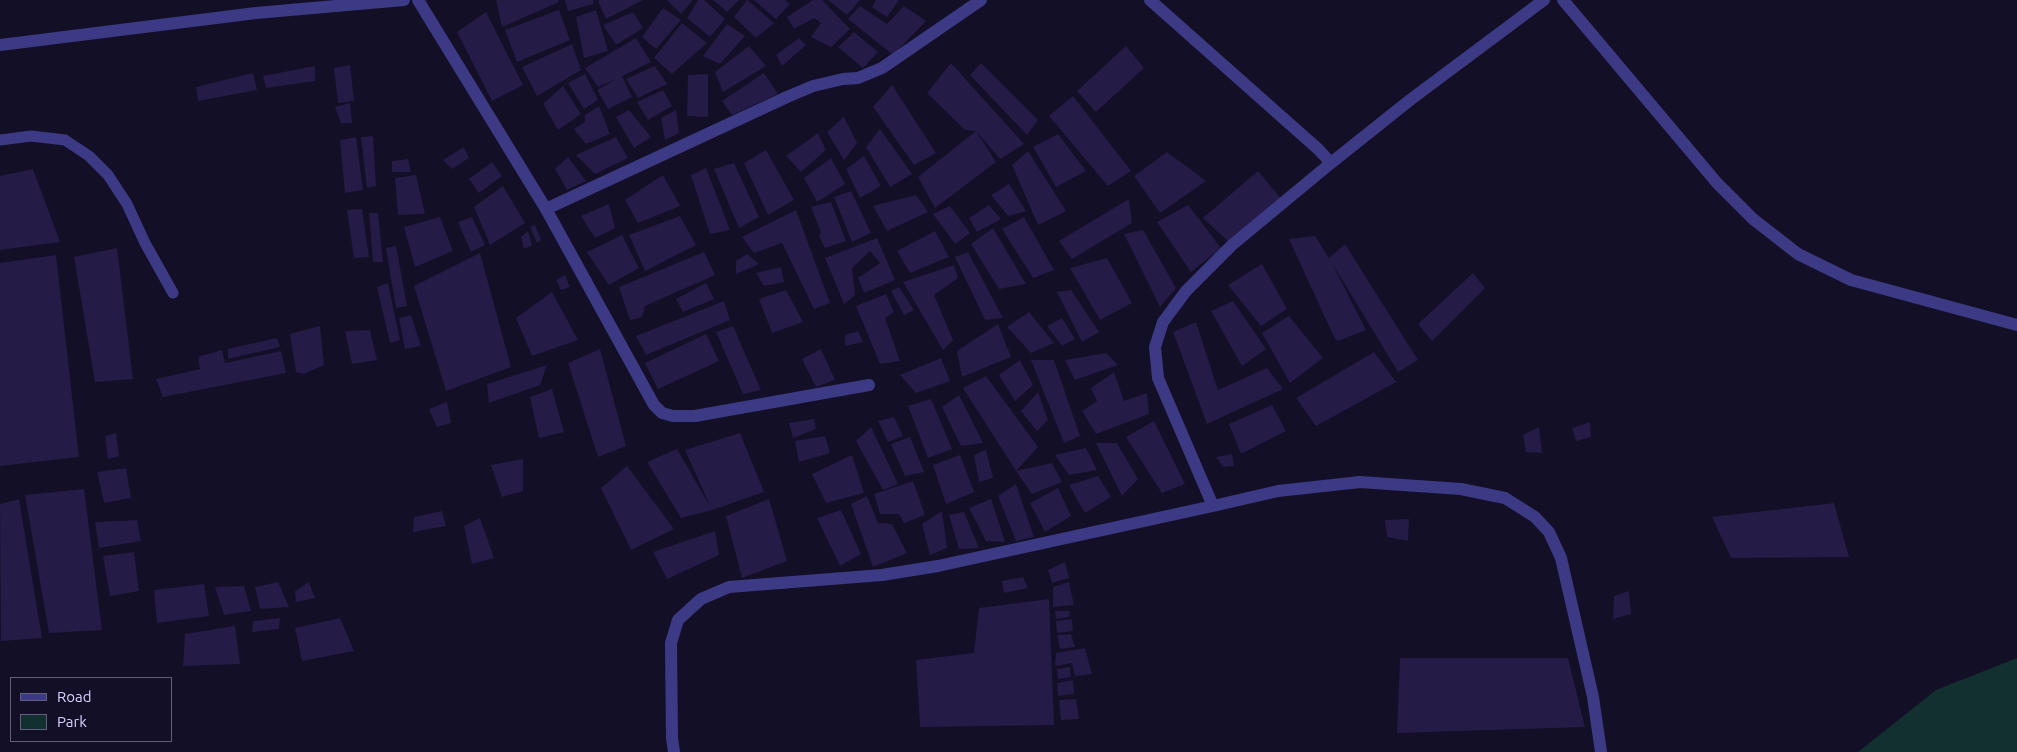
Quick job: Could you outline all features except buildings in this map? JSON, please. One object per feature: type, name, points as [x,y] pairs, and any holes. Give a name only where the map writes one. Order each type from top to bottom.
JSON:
[{"type":"street","points":[[0,45],[256,13],[404,0]]},
{"type":"street","points":[[418,0],[546,209],[654,405],[662,413],[673,416],[696,416],[773,404],[869,385]]},
{"type":"street","points":[[546,209],[813,86],[843,79],[858,78],[882,68],[980,0]]},
{"type":"street","points":[[1213,506],[1158,378],[1155,347],[1163,322],[1186,291],[1232,246],[1410,100],[1544,0]]},
{"type":"street","points":[[1563,0],[1717,183],[1753,219],[1798,254],[1851,280],[2017,325]]},
{"type":"street","points":[[1155,2],[1332,163]]},
{"type":"street","points":[[674,752],[672,738],[671,643],[678,620],[701,599],[729,587],[882,575],[938,566],[1278,491],[1360,482],[1461,489],[1505,498],[1535,518],[1549,532],[1561,558],[1593,697],[1601,752]]},
{"type":"lane","points":[[0,140],[31,136],[65,140],[89,156],[108,175],[127,204],[145,243],[173,293]]},
{"type":"green space","points":[[2017,658],[2017,752],[1858,752],[1936,690]]}]
